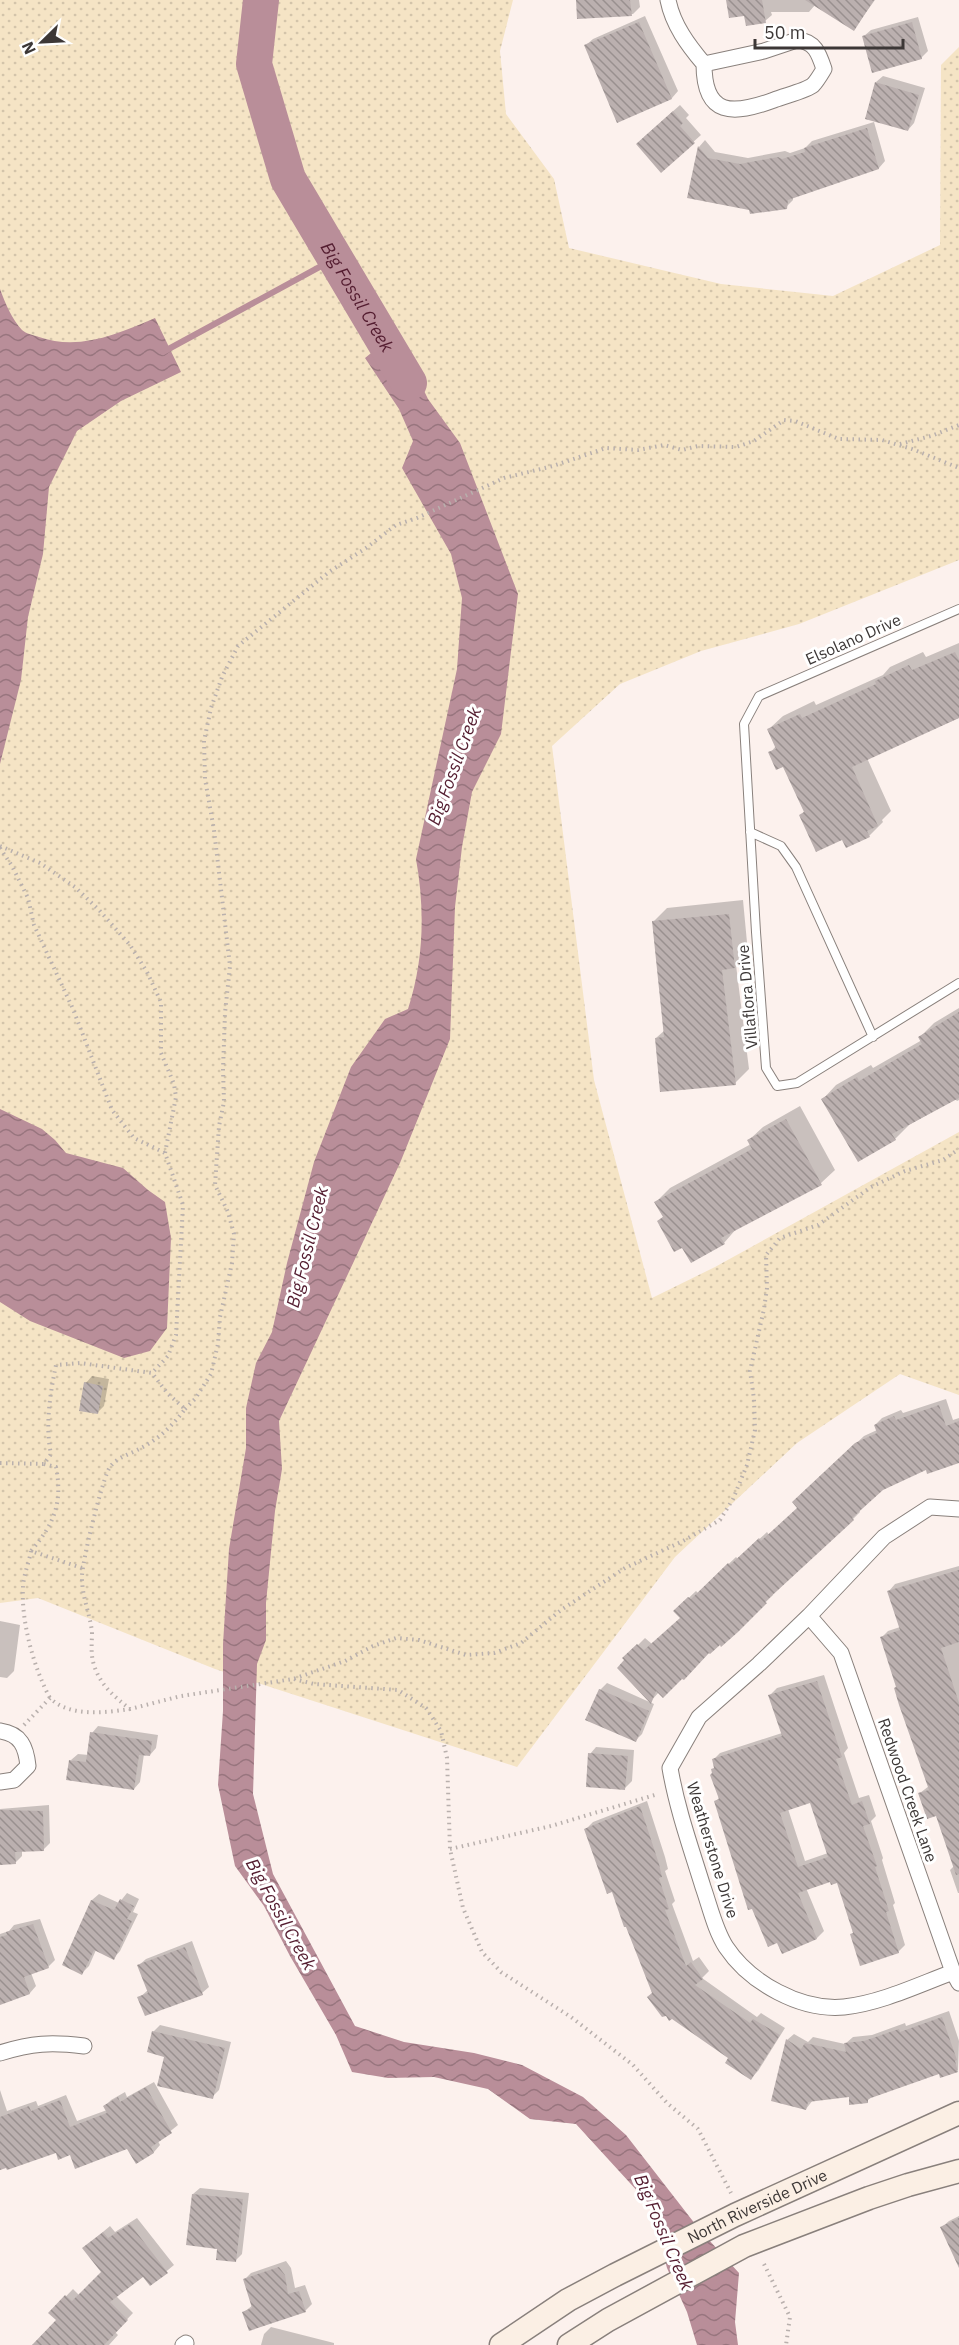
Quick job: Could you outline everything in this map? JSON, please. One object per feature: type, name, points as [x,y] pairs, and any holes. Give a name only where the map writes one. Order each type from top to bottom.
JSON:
[{"type":"main road","name":"North Riverside Drive","points":[[501,2345],[568,2300],[615,2276],[735,2216],[959,2113]]},
{"type":"main road","name":"North Riverside Drive","points":[[569,2345],[608,2320],[634,2308],[744,2246],[869,2198],[959,2171]]},
{"type":"street","points":[[668,0],[675,22],[686,42],[704,64],[704,85],[711,98],[719,105],[732,110],[753,108],[813,86],[824,69],[818,51],[806,40],[797,40],[764,51],[704,64]]},
{"type":"street","name":"Weatherstone Drive","points":[[956,1978],[843,2007],[811,2006],[783,1994],[764,1982],[735,1959],[725,1946],[712,1913],[674,1790],[670,1768],[699,1717],[809,1616],[884,1537],[930,1507],[959,1509]]},
{"type":"street","name":"Redwood Creek Lane","points":[[809,1616],[841,1653],[956,1978]]},
{"type":"street","points":[[0,1782],[14,1780],[28,1766],[26,1750],[8,1733]]},
{"type":"street","points":[[0,2054],[27,2045],[57,2043],[84,2046]]},
{"type":"lane","name":"Elsolano Drive","points":[[759,696],[959,609]]},
{"type":"lane","name":"Villaflora Drive","points":[[759,696],[744,724],[766,1068],[777,1086],[797,1083],[959,983]]},
{"type":"lane","points":[[750,832],[781,846],[796,867],[873,1037]]},
{"type":"path","points":[[130,1709],[109,1693],[95,1669],[90,1649],[92,1632],[84,1600],[83,1568],[102,1484],[110,1467],[125,1455],[142,1448],[162,1435],[195,1399],[211,1374],[232,1263],[234,1234],[228,1212],[215,1185],[219,1126],[224,1102],[225,1013],[230,966],[214,830],[205,779],[204,741],[211,708],[222,677],[238,646],[330,572],[396,525],[417,518],[504,478],[553,466],[606,448],[638,450],[664,445],[682,450],[698,446],[736,447],[754,441],[784,420],[795,421],[839,439],[882,440],[959,468]]},
{"type":"path","points":[[897,445],[931,436],[959,425]]},
{"type":"path","points":[[0,847],[40,863],[75,887],[99,910],[130,945],[147,972],[160,1002],[161,1053],[174,1084],[176,1097],[165,1153],[183,1205],[176,1335],[168,1356],[152,1373]]},
{"type":"path","points":[[0,847],[27,898],[34,925],[73,1009],[112,1110],[134,1138],[165,1153]]},
{"type":"path","points":[[0,1463],[44,1464],[56,1467],[60,1485],[57,1509],[42,1538],[32,1551],[23,1587],[26,1618],[41,1681],[50,1698],[59,1707],[80,1711],[111,1712],[205,1693],[293,1679],[345,1661],[373,1646],[396,1638],[419,1640],[466,1655],[494,1653],[521,1643],[561,1610],[625,1568],[683,1541],[720,1520],[734,1499],[747,1465],[755,1430],[750,1371],[764,1310],[767,1288],[766,1255],[780,1238],[818,1225],[871,1187],[905,1171],[943,1160],[959,1149]]},
{"type":"path","points":[[44,1464],[51,1454],[48,1439],[49,1421],[56,1365],[80,1363],[152,1373],[168,1394],[185,1409]]},
{"type":"path","points":[[32,1551],[83,1568]]},
{"type":"path","points":[[293,1679],[314,1684],[399,1690],[426,1708],[441,1731],[447,1758],[450,1849],[463,1908],[482,1952],[501,1972],[571,2017],[633,2065],[667,2103],[698,2128],[731,2193]]},
{"type":"path","points":[[8,1733],[50,1698]]},
{"type":"path","points":[[450,1849],[551,1826],[674,1790]]},
{"type":"path","points":[[764,2264],[790,2318],[786,2345]]},
{"type":"shaded area","points":[[0,0],[513,0],[500,51],[506,114],[554,179],[569,248],[721,284],[833,296],[940,245],[941,65],[959,47],[959,560],[799,624],[701,651],[620,684],[552,746],[594,1080],[652,1298],[715,1267],[959,1132],[959,1395],[900,1374],[797,1443],[675,1557],[517,1767],[215,1669],[38,1598],[0,1603]]},
{"type":"water","points":[[0,289],[9,311],[22,330],[54,341],[98,339],[155,318],[181,372],[121,401],[77,431],[49,487],[43,554],[28,617],[21,680],[0,764]]},
{"type":"water","points":[[396,333],[428,399],[460,443],[518,594],[501,734],[472,792],[462,847],[455,907],[450,1039],[400,1163],[279,1421],[282,1469],[275,1511],[266,1603],[266,1640],[257,1664],[253,1794],[273,1874],[355,2026],[404,2042],[474,2053],[522,2065],[583,2097],[626,2135],[699,2229],[739,2273],[735,2322],[738,2345],[697,2345],[687,2312],[667,2268],[651,2206],[576,2124],[530,2119],[488,2089],[434,2077],[388,2078],[352,2072],[336,2035],[264,1906],[235,1866],[218,1785],[229,1549],[246,1448],[246,1408],[256,1363],[272,1332],[287,1263],[314,1162],[351,1067],[385,1019],[408,1009],[420,953],[422,916],[416,859],[457,669],[462,598],[451,554],[402,468],[413,441],[399,409],[365,358]]},
{"type":"water","points":[[0,1109],[42,1129],[66,1153],[123,1168],[165,1202],[171,1238],[167,1328],[150,1351],[124,1358],[30,1321],[0,1302]]},
{"type":"building","points":[[576,0],[630,0],[632,16],[577,19]]},
{"type":"building","points":[[726,0],[762,0],[766,23],[746,26],[744,16],[729,18]]},
{"type":"building","points":[[805,0],[874,0],[854,31]]},
{"type":"building","points":[[639,22],[672,99],[617,123],[584,45]]},
{"type":"building","points":[[912,22],[922,59],[872,73],[862,36]]},
{"type":"building","points":[[875,82],[919,95],[908,131],[865,119]]},
{"type":"building","points":[[673,111],[683,123],[680,126],[695,143],[661,173],[636,144]]},
{"type":"building","points":[[867,128],[879,169],[788,200],[787,209],[750,214],[749,210],[687,198],[698,146],[708,158],[740,164],[778,157],[782,159],[805,152],[804,148]]},
{"type":"building","points":[[955,652],[959,660],[959,718],[852,767],[878,826],[867,831],[870,837],[846,848],[842,840],[816,852],[799,815],[804,812],[783,767],[776,770],[768,752],[776,749],[767,729],[800,714],[802,718],[876,684],[875,681],[909,665],[912,670]]},
{"type":"building","points":[[729,914],[735,968],[722,970],[736,1085],[660,1092],[655,1038],[664,1037],[652,921]]},
{"type":"building","points":[[959,1012],[959,1098],[892,1134],[896,1140],[858,1162],[821,1099],[857,1077],[859,1081],[922,1044],[918,1037]]},
{"type":"building","points":[[786,1119],[822,1185],[721,1238],[725,1244],[691,1263],[682,1248],[674,1252],[657,1221],[663,1217],[654,1202],[752,1149],[747,1140]]},
{"type":"building","points":[[84,1382],[103,1386],[98,1414],[79,1411]]},
{"type":"building","points":[[939,1405],[946,1426],[959,1421],[959,1463],[927,1474],[926,1470],[883,1490],[765,1602],[767,1603],[738,1632],[721,1647],[720,1645],[709,1653],[684,1680],[682,1679],[663,1698],[656,1691],[651,1704],[617,1668],[624,1660],[622,1658],[637,1644],[644,1650],[680,1618],[673,1611],[688,1597],[691,1599],[728,1563],[730,1565],[759,1538],[761,1541],[797,1508],[792,1502],[855,1443],[877,1433],[874,1425],[894,1416],[896,1420]]},
{"type":"building","points":[[959,1570],[959,1642],[941,1648],[959,1703],[959,1874],[956,1875],[936,1816],[927,1819],[918,1793],[929,1790],[899,1705],[894,1688],[896,1687],[880,1637],[900,1630],[887,1591]]},
{"type":"building","points":[[817,1681],[842,1757],[836,1759],[852,1805],[862,1801],[870,1824],[863,1826],[877,1866],[875,1867],[889,1911],[886,1912],[899,1953],[860,1966],[850,1934],[853,1933],[837,1883],[831,1885],[830,1882],[798,1893],[817,1939],[782,1954],[777,1943],[768,1947],[752,1909],[748,1910],[714,1801],[719,1799],[710,1775],[711,1769],[714,1768],[712,1759],[782,1736],[768,1695]],"holes":[[[810,1803],[828,1857],[798,1867],[780,1813]]]},
{"type":"building","points":[[599,1689],[649,1711],[636,1742],[585,1720]]},
{"type":"building","points":[[90,1732],[152,1741],[150,1756],[139,1755],[134,1790],[66,1780],[69,1760],[86,1762]]},
{"type":"building","points":[[588,1753],[628,1756],[625,1790],[586,1787]]},
{"type":"building","points":[[640,1806],[659,1864],[662,1877],[659,1878],[669,1909],[665,1910],[686,1966],[691,1962],[703,1979],[695,1985],[750,2023],[753,2019],[780,2035],[751,2080],[725,2063],[728,2058],[672,2019],[669,2021],[666,2016],[662,2017],[647,1997],[652,1993],[612,1892],[607,1894],[584,1829]]},
{"type":"building","points":[[0,1810],[43,1811],[44,1851],[15,1852],[16,1864],[0,1865]]},
{"type":"building","points":[[120,1899],[134,1906],[127,1919],[132,1921],[114,1960],[94,1950],[82,1975],[62,1965],[91,1900],[114,1910]]},
{"type":"building","points":[[33,1924],[49,1968],[24,1977],[30,1994],[0,2005],[0,1937],[7,1935],[6,1932]]},
{"type":"building","points":[[185,1947],[203,1995],[145,2016],[137,1997],[148,1993],[137,1965]]},
{"type":"building","points":[[942,2017],[957,2060],[955,2061],[958,2072],[940,2078],[939,2074],[868,2099],[868,2103],[849,2105],[849,2097],[808,2102],[806,2110],[771,2101],[786,2039],[801,2049],[805,2043],[846,2052],[844,2043],[864,2041],[899,2029],[900,2032]]},
{"type":"building","points":[[152,2031],[225,2048],[213,2099],[157,2086],[164,2057],[147,2052]]},
{"type":"building","points":[[146,2087],[172,2133],[151,2147],[154,2153],[136,2164],[127,2149],[75,2169],[70,2155],[58,2160],[56,2153],[7,2170],[6,2168],[0,2170],[0,2117],[29,2106],[31,2111],[60,2100],[70,2127],[107,2113],[103,2106],[118,2097],[120,2102]]},
{"type":"building","points":[[192,2194],[243,2199],[236,2262],[216,2260],[217,2249],[186,2245]]},
{"type":"building","points":[[959,2218],[959,2268],[940,2227]]},
{"type":"building","points":[[130,2224],[168,2273],[150,2286],[143,2277],[110,2302],[128,2320],[104,2345],[32,2345],[56,2320],[48,2313],[65,2295],[72,2301],[101,2272],[82,2248],[103,2232],[108,2238]]},
{"type":"building","points":[[279,2267],[285,2275],[288,2294],[299,2291],[306,2312],[249,2331],[242,2312],[252,2308],[243,2279]]},
{"type":"waterway","name":"Big Fossil Creek","points":[[261,0],[254,64],[288,179],[409,383]]},
{"type":"waterway","points":[[163,352],[336,258]]}]
